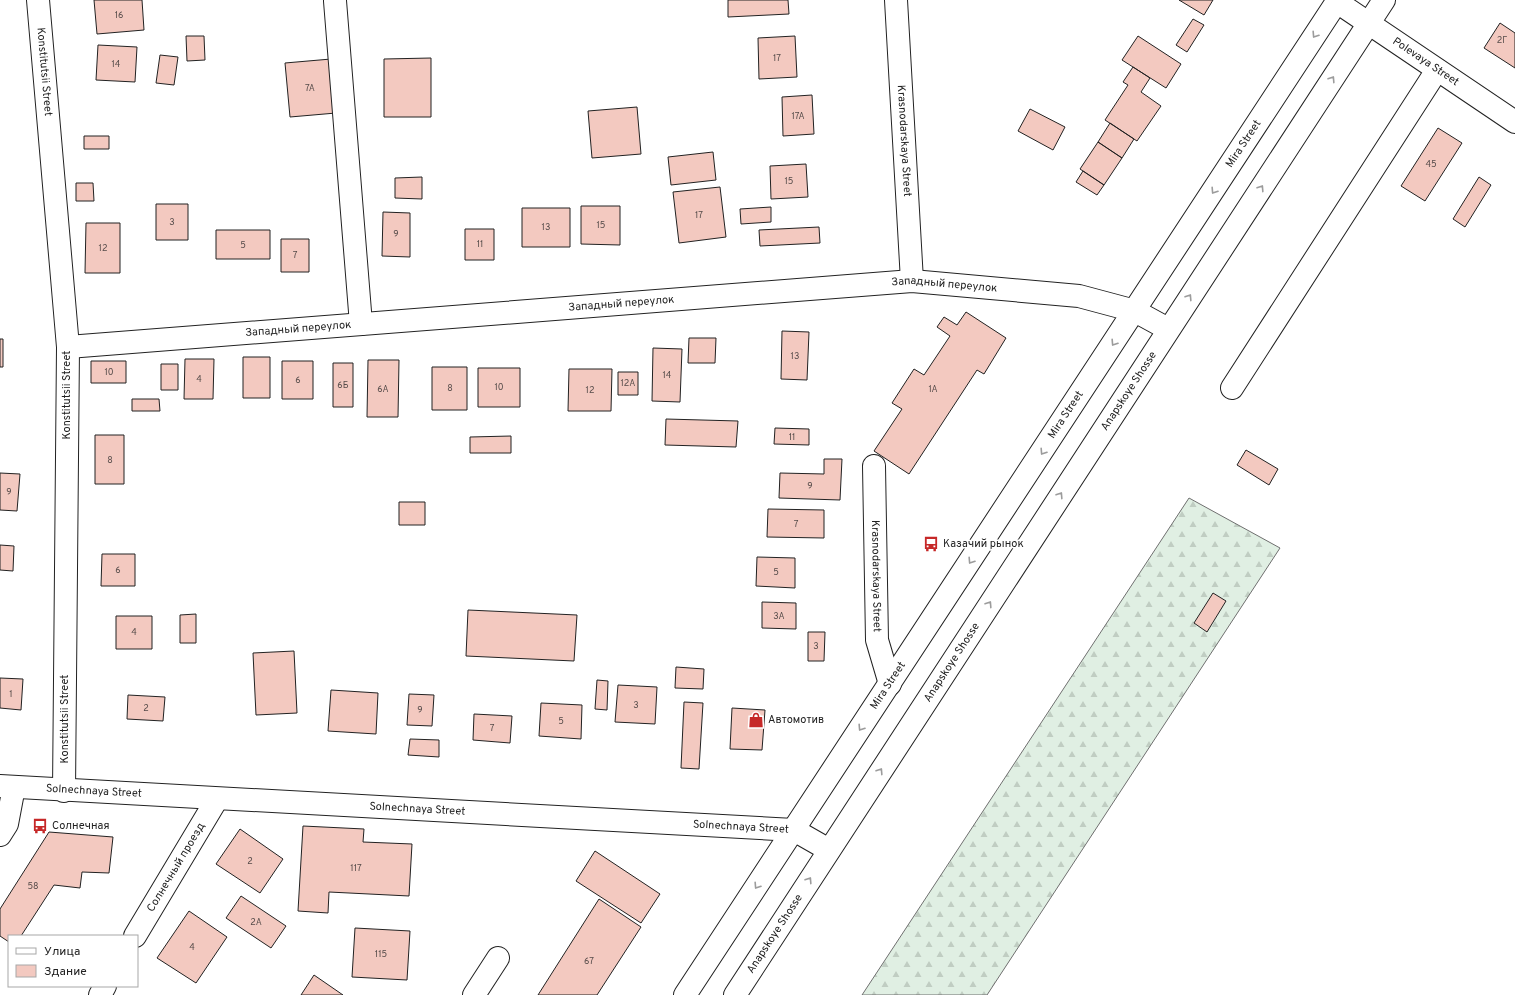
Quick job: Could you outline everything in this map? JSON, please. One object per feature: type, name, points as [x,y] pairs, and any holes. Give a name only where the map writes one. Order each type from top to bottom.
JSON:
[{"type":"street","name":"Konstitutsii Street","points":[[38,0],[68,347],[64,790]]},
{"type":"street","name":"Krasnodarskaya Street","points":[[896,0],[912,281]]},
{"type":"street","points":[[1168,329],[1384,0]]},
{"type":"street","points":[[335,1],[361,324]]},
{"type":"street","name":"Polevaya Street","points":[[1338,1],[1369,24],[1515,122]]},
{"type":"street","name":"Mira Street","points":[[794,830],[1338,1]]},
{"type":"street","points":[[1232,388],[1437,70]]},
{"type":"street","name":"Западный переулок","points":[[68,347],[912,281],[1079,296],[1135,311],[1168,329]]},
{"type":"street","name":"Anapskoye Shosse","points":[[735,995],[1168,329]]},
{"type":"street","name":"Krasnodarskaya Street","points":[[874,466],[877,640],[890,684]]},
{"type":"street","points":[[0,835],[7,824],[7,786]]},
{"type":"street","name":"Solnechnaya Street","points":[[7,786],[217,799],[794,830],[829,850]]},
{"type":"street","name":"Солнечный проезд","points":[[136,935],[217,799]]},
{"type":"street","points":[[685,995],[794,830]]},
{"type":"street","points":[[474,995],[498,958]]},
{"type":"green space","points":[[1189,498],[1280,548],[987,995],[862,995]]},
{"type":"building","points":[[94,0],[142,0],[144,30],[97,34]]},
{"type":"building","points":[[728,0],[788,0],[789,14],[728,17]]},
{"type":"building","points":[[1179,0],[1213,0],[1204,15]]},
{"type":"building","points":[[1193,19],[1204,25],[1187,52],[1176,45]]},
{"type":"building","points":[[1500,23],[1515,33],[1515,68],[1484,48]]},
{"type":"building","points":[[186,36],[204,36],[205,60],[187,61]]},
{"type":"building","points":[[795,36],[797,77],[759,79],[758,38]]},
{"type":"building","points":[[1138,36],[1181,64],[1166,88],[1122,60]]},
{"type":"building","points":[[98,45],[137,47],[135,82],[96,80]]},
{"type":"building","points":[[160,55],[178,57],[174,85],[156,83]]},
{"type":"building","points":[[431,58],[431,117],[384,117],[384,59]]},
{"type":"building","points":[[331,59],[336,113],[290,117],[285,63]]},
{"type":"building","points":[[1133,67],[1150,78],[1141,92],[1161,106],[1137,141],[1105,120],[1128,85],[1123,82]]},
{"type":"building","points":[[812,95],[814,134],[783,136],[782,97]]},
{"type":"building","points":[[637,107],[641,154],[592,158],[588,111]]},
{"type":"building","points":[[1030,109],[1065,127],[1053,150],[1018,131]]},
{"type":"building","points":[[1110,123],[1134,139],[1122,158],[1098,142]]},
{"type":"building","points":[[1438,128],[1462,143],[1425,201],[1401,186]]},
{"type":"building","points":[[84,136],[109,136],[109,149],[84,149]]},
{"type":"building","points":[[1098,142],[1122,158],[1104,185],[1080,169]]},
{"type":"building","points":[[713,152],[716,180],[671,185],[668,157]]},
{"type":"building","points":[[806,164],[808,197],[771,199],[770,166]]},
{"type":"building","points":[[1083,171],[1104,185],[1097,195],[1076,182]]},
{"type":"building","points":[[422,177],[422,199],[395,198],[395,178]]},
{"type":"building","points":[[1479,177],[1491,185],[1465,227],[1453,219]]},
{"type":"building","points":[[76,183],[93,183],[94,201],[76,201]]},
{"type":"building","points":[[720,187],[726,237],[679,243],[673,192]]},
{"type":"building","points":[[156,204],[188,204],[188,240],[156,240]]},
{"type":"building","points":[[581,206],[620,206],[620,245],[581,244]]},
{"type":"building","points":[[771,207],[771,222],[741,224],[740,209]]},
{"type":"building","points":[[522,208],[570,208],[570,247],[522,247]]},
{"type":"building","points":[[383,212],[410,213],[410,257],[382,256]]},
{"type":"building","points":[[86,223],[120,223],[120,273],[85,273]]},
{"type":"building","points":[[819,227],[820,243],[760,246],[759,230]]},
{"type":"building","points":[[465,229],[494,229],[494,260],[465,260]]},
{"type":"building","points":[[216,230],[270,230],[270,259],[216,259]]},
{"type":"building","points":[[281,239],[309,239],[309,272],[281,272]]},
{"type":"building","points":[[966,312],[1006,338],[984,374],[977,370],[909,474],[874,451],[902,409],[892,403],[914,369],[924,375],[950,336],[937,327],[944,317],[957,325]]},
{"type":"building","points":[[782,331],[809,332],[807,380],[781,379]]},
{"type":"building","points":[[689,338],[716,338],[715,363],[688,363]]},
{"type":"building","points":[[0,339],[3,339],[3,367],[0,367]]},
{"type":"building","points":[[653,348],[682,349],[680,402],[652,401]]},
{"type":"building","points":[[243,357],[270,357],[270,398],[243,398]]},
{"type":"building","points":[[185,359],[214,359],[213,399],[184,399]]},
{"type":"building","points":[[368,360],[399,360],[398,417],[367,417]]},
{"type":"building","points":[[91,361],[126,361],[126,383],[91,383]]},
{"type":"building","points":[[282,361],[313,361],[313,399],[282,399]]},
{"type":"building","points":[[333,363],[353,363],[353,407],[333,407]]},
{"type":"building","points":[[161,364],[178,364],[178,390],[161,390]]},
{"type":"building","points":[[432,367],[467,367],[467,410],[432,410]]},
{"type":"building","points":[[478,368],[520,368],[520,407],[478,407]]},
{"type":"building","points":[[569,369],[612,369],[611,411],[568,411]]},
{"type":"building","points":[[618,372],[638,372],[638,395],[618,395]]},
{"type":"building","points":[[132,399],[159,399],[160,411],[132,411]]},
{"type":"building","points":[[666,419],[738,421],[736,447],[665,445]]},
{"type":"building","points":[[775,428],[809,429],[809,445],[774,444]]},
{"type":"building","points":[[95,435],[124,435],[124,484],[95,484]]},
{"type":"building","points":[[511,436],[511,453],[470,453],[470,437]]},
{"type":"building","points":[[1246,450],[1278,469],[1269,485],[1237,465]]},
{"type":"building","points":[[824,459],[842,459],[840,500],[779,498],[780,473],[824,474]]},
{"type":"building","points":[[0,473],[20,474],[17,511],[0,510]]},
{"type":"building","points":[[399,502],[425,502],[425,525],[399,525]]},
{"type":"building","points":[[768,509],[824,510],[824,538],[767,537]]},
{"type":"building","points":[[0,545],[14,546],[13,571],[0,570]]},
{"type":"building","points":[[102,554],[135,554],[135,586],[101,586]]},
{"type":"building","points":[[757,557],[795,558],[795,588],[756,586]]},
{"type":"building","points":[[1213,593],[1226,601],[1207,632],[1194,623]]},
{"type":"building","points":[[762,602],[796,603],[796,629],[762,628]]},
{"type":"building","points":[[468,610],[577,615],[574,661],[466,656]]},
{"type":"building","points":[[196,614],[196,643],[180,643],[180,615]]},
{"type":"building","points":[[116,616],[152,616],[152,649],[116,649]]},
{"type":"building","points":[[808,632],[825,632],[824,661],[808,661]]},
{"type":"building","points":[[294,651],[297,713],[256,715],[253,653]]},
{"type":"building","points":[[676,667],[704,669],[703,689],[675,688]]},
{"type":"building","points":[[0,678],[23,679],[21,710],[0,708]]},
{"type":"building","points":[[597,680],[608,681],[607,710],[595,709]]},
{"type":"building","points":[[618,685],[657,687],[655,724],[615,722]]},
{"type":"building","points":[[331,690],[378,693],[376,734],[328,731]]},
{"type":"building","points":[[409,694],[434,695],[432,726],[407,725]]},
{"type":"building","points":[[128,695],[165,697],[163,721],[127,719]]},
{"type":"building","points":[[684,702],[703,703],[699,769],[681,768]]},
{"type":"building","points":[[541,703],[582,705],[581,739],[539,736]]},
{"type":"building","points":[[732,708],[765,710],[762,750],[730,749]]},
{"type":"building","points":[[474,714],[512,716],[510,743],[473,740]]},
{"type":"building","points":[[410,739],[439,740],[439,757],[408,755]]},
{"type":"building","points":[[303,826],[364,829],[363,842],[412,844],[409,896],[329,892],[328,913],[298,911]]},
{"type":"building","points":[[240,829],[283,859],[260,893],[216,864]]},
{"type":"building","points":[[49,832],[113,837],[109,873],[82,872],[80,888],[54,885],[22,935],[8,935],[8,941],[0,936],[0,909]]},
{"type":"building","points":[[595,851],[660,894],[641,923],[576,881]]},
{"type":"building","points":[[241,896],[286,926],[271,948],[226,918]]},
{"type":"building","points":[[599,899],[641,927],[597,995],[538,995]]},
{"type":"building","points":[[189,911],[227,937],[196,983],[157,958]]},
{"type":"building","points":[[355,928],[410,931],[407,980],[352,977]]},
{"type":"building","points":[[314,975],[343,995],[301,995]]},
{"type":"place","name":"Казачий рынок","points":[[931,544]]},
{"type":"place","name":"Автомотив","points":[[756,720]]},
{"type":"place","name":"Солнечная","points":[[40,826]]}]
